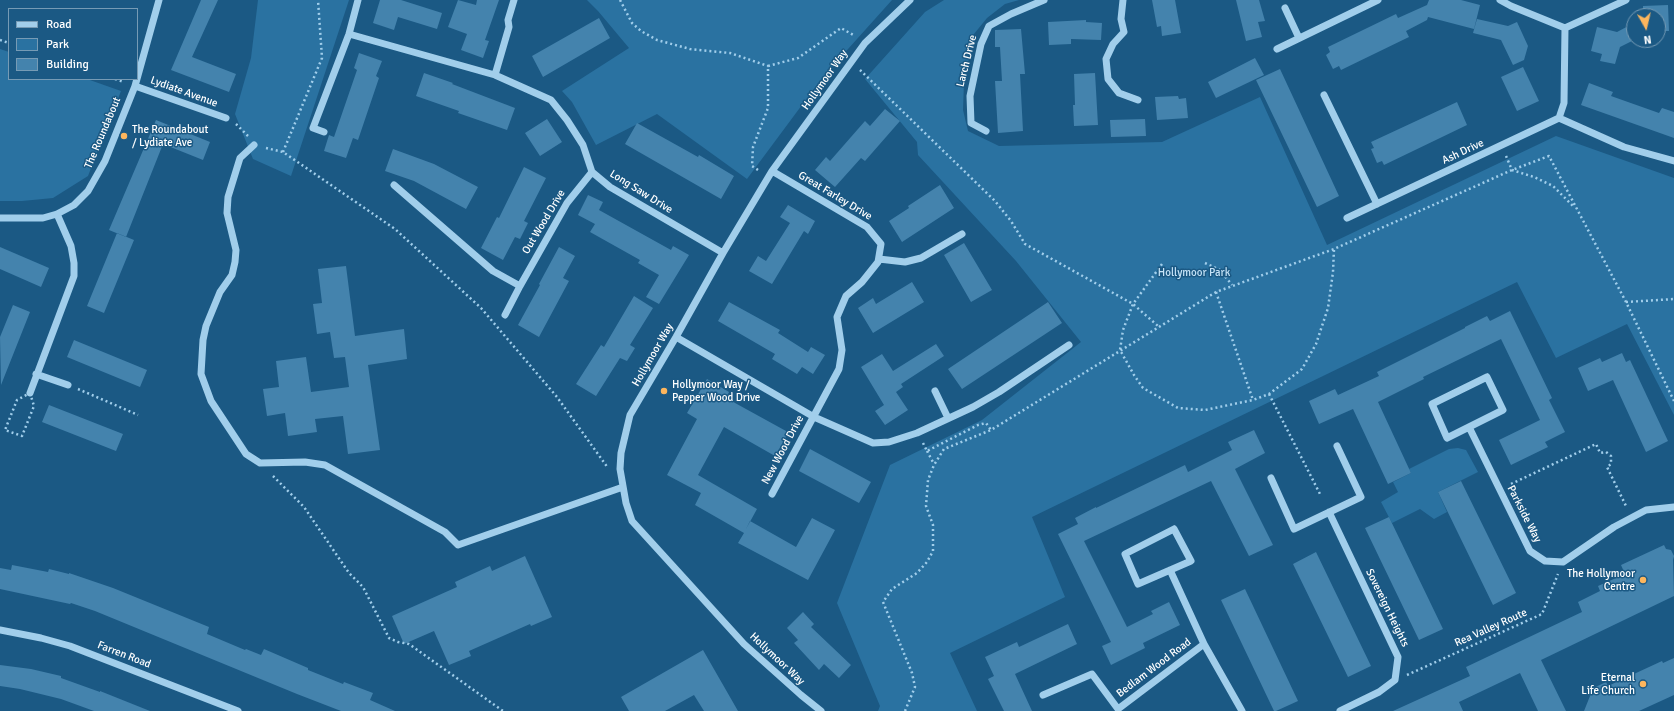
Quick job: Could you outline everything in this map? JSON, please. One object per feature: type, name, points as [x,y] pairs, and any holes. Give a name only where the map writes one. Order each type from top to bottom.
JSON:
[{"type":"street","name":"The Roundabout","points":[[138,75],[159,0]]},
{"type":"street","points":[[495,75],[509,27],[508,20],[514,0]]},
{"type":"street","name":"Hollymoor Way","points":[[821,711],[744,644],[632,521],[626,503],[620,469],[621,453],[630,415],[723,253],[771,174],[866,42],[910,0]]},
{"type":"street","name":"Larch Drive","points":[[986,131],[971,123],[970,96],[981,44],[989,26],[1011,14],[1043,0]]},
{"type":"street","points":[[1123,0],[1121,19],[1124,32],[1113,44],[1106,59],[1108,79],[1119,93],[1138,100]]},
{"type":"street","points":[[1277,49],[1378,0]]},
{"type":"street","points":[[1500,0],[1510,6],[1565,28],[1626,0]]},
{"type":"street","points":[[324,132],[313,128],[349,34],[357,3]]},
{"type":"street","points":[[1285,8],[1299,38]]},
{"type":"street","points":[[1565,28],[1564,103],[1558,118],[1624,148],[1674,161]]},
{"type":"street","name":"Long Saw Drive","points":[[349,34],[495,75],[551,100],[567,120],[582,145],[592,172],[610,188],[723,253]]},
{"type":"street","name":"The Roundabout","points":[[0,218],[43,218],[58,214],[74,205],[88,191],[105,161],[137,80]]},
{"type":"street","name":"Lydiate Avenue","points":[[135,86],[226,118]]},
{"type":"street","points":[[1324,95],[1377,204]]},
{"type":"street","name":"Ash Drive","points":[[1347,218],[1558,118]]},
{"type":"street","points":[[254,145],[240,158],[228,197],[227,213],[236,250],[235,262],[232,275],[220,292],[206,326],[203,340],[201,374],[211,400],[246,454],[260,463],[305,462],[325,465],[445,532],[458,546],[623,487]]},
{"type":"street","name":"Out Wood Drive","points":[[505,315],[567,203],[592,172]]},
{"type":"street","name":"Great Farley Drive","points":[[771,174],[867,227],[880,244],[879,259]]},
{"type":"street","points":[[394,185],[493,272],[520,286]]},
{"type":"street","points":[[30,394],[36,374],[74,276],[74,263],[71,246],[58,214]]},
{"type":"street","points":[[814,417],[839,369],[842,350],[837,317],[846,296],[862,282],[879,259],[905,262],[921,258],[962,234]]},
{"type":"street","points":[[676,337],[814,417],[873,443],[889,442],[917,433],[973,407],[999,392],[1069,345]]},
{"type":"street","points":[[36,374],[68,385]]},
{"type":"street","points":[[1487,377],[1503,410],[1489,416],[1469,428],[1447,438],[1432,404],[1487,377]]},
{"type":"street","points":[[936,391],[948,418]]},
{"type":"street","name":"New Wood Drive","points":[[772,494],[814,417]]},
{"type":"street","name":"Parkside Way","points":[[1469,428],[1530,551],[1545,561],[1563,562]]},
{"type":"street","points":[[1271,478],[1294,529],[1361,497],[1337,446]]},
{"type":"street","points":[[1563,562],[1614,527],[1646,510],[1674,507]]},
{"type":"street","name":"Sovereign Heights","points":[[1329,512],[1398,657],[1395,680]]},
{"type":"street","points":[[1174,529],[1191,561],[1170,570],[1138,584],[1125,554],[1174,529]]},
{"type":"street","name":"Bedlam Wood Road","points":[[1170,570],[1204,644],[1242,711]]},
{"type":"street","name":"Farren Road","points":[[0,630],[41,638],[70,646],[238,711]]},
{"type":"street","name":"Bedlam Wood Road","points":[[1043,695],[1092,674],[1118,709],[1204,644]]},
{"type":"street","points":[[1340,711],[1379,692],[1395,680]]},
{"type":"path","points":[[283,152],[322,58],[318,0]]},
{"type":"path","points":[[620,0],[632,23],[641,31],[657,40],[690,49],[730,53],[768,66],[798,58],[841,28],[866,42]]},
{"type":"path","points":[[851,62],[995,201],[1011,221],[1025,244],[1133,304],[1158,326]]},
{"type":"path","points":[[768,66],[768,108],[753,147],[752,166],[771,174]]},
{"type":"path","points":[[226,118],[238,125],[247,133],[254,145],[283,152],[395,229],[481,308],[557,397],[608,469]]},
{"type":"path","points":[[906,711],[915,687],[909,666],[883,602],[892,589],[917,573],[934,551],[933,525],[926,506],[928,480],[934,464],[944,449],[991,430],[1158,326],[1216,292],[1334,249],[1512,170],[1549,156],[1626,302],[1674,401]]},
{"type":"path","points":[[1512,170],[1534,177],[1553,186],[1576,208]]},
{"type":"path","points":[[1162,264],[1133,304],[1123,330],[1120,350],[1143,388],[1178,408],[1205,410],[1253,400],[1269,394],[1302,369],[1316,344],[1328,308],[1334,249]]},
{"type":"path","points":[[1205,263],[1220,270],[1232,285]]},
{"type":"path","points":[[1216,292],[1253,400]]},
{"type":"path","points":[[1626,302],[1674,299]]},
{"type":"path","points":[[68,385],[138,415]]},
{"type":"path","points":[[30,394],[34,406],[22,436],[5,430],[17,400],[30,394]]},
{"type":"path","points":[[1269,394],[1320,494]]},
{"type":"path","points":[[927,451],[978,426],[986,424],[991,430]]},
{"type":"path","points":[[917,433],[934,464]]},
{"type":"path","points":[[1500,490],[1596,444],[1600,453],[1606,452],[1611,456],[1611,464],[1607,467],[1631,518]]},
{"type":"path","points":[[260,463],[293,495],[304,508],[350,573],[363,587],[389,638],[398,642],[409,644],[503,711]]},
{"type":"path","name":"Rea Valley Route","points":[[1395,680],[1542,614],[1563,562]]},
{"type":"green space","points":[[258,0],[349,0],[291,176],[253,159],[235,114],[251,58]]},
{"type":"green space","points":[[587,0],[892,0],[822,78],[747,179],[657,114],[596,145],[572,102],[562,91],[629,48]]},
{"type":"green space","name":"Hollymoor Park","points":[[944,0],[1019,0],[1005,4],[987,18],[974,34],[964,82],[963,110],[968,131],[999,146],[1162,142],[1260,97],[1327,245],[1556,136],[1674,178],[1674,415],[1627,324],[1556,358],[1517,282],[1032,517],[1065,597],[950,653],[977,711],[878,711],[880,706],[837,603],[890,465],[982,420],[1081,342],[1016,261],[918,155],[917,142],[865,79],[925,12]]},
{"type":"green space","points":[[0,49],[8,52],[8,80],[90,80],[121,91],[88,176],[53,198],[22,201],[0,201]]},
{"type":"green space","points":[[1458,448],[1466,450],[1478,472],[1438,492],[1447,512],[1434,519],[1420,509],[1392,523],[1381,502],[1398,492],[1393,482],[1411,473],[1409,469],[1449,449]]},
{"type":"building","points":[[201,0],[218,0],[192,57],[236,74],[229,92],[171,70]]},
{"type":"building","points":[[380,0],[401,0],[442,13],[437,29],[398,17],[394,30],[373,23]]},
{"type":"building","points":[[458,0],[476,5],[477,0],[499,0],[485,40],[489,41],[483,58],[461,50],[467,34],[448,27]]},
{"type":"building","points":[[1152,0],[1175,0],[1181,33],[1162,36],[1161,26],[1157,27]]},
{"type":"building","points":[[1236,0],[1259,0],[1265,21],[1258,22],[1262,37],[1246,41]]},
{"type":"building","points":[[1429,0],[1461,0],[1480,5],[1474,29],[1428,17],[1427,20],[1406,31],[1409,37],[1341,70],[1339,66],[1333,69],[1326,55],[1330,52],[1328,47],[1396,14],[1398,18],[1427,5]]},
{"type":"building","points":[[1668,5],[1669,31],[1666,31],[1666,8],[1643,8],[1643,6]]},
{"type":"building","points":[[599,18],[610,38],[543,77],[532,56]]},
{"type":"building","points":[[1477,19],[1508,26],[1517,22],[1528,46],[1524,60],[1513,65],[1501,40],[1473,33]]},
{"type":"building","points":[[1086,20],[1086,22],[1102,23],[1101,40],[1071,39],[1071,44],[1049,45],[1048,22]]},
{"type":"building","points":[[1597,27],[1617,32],[1626,27],[1626,44],[1620,47],[1615,64],[1600,61],[1602,54],[1591,51]]},
{"type":"building","points":[[1021,29],[1025,74],[1020,74],[1023,131],[998,133],[995,81],[1002,81],[1000,47],[995,47],[995,30]]},
{"type":"building","points":[[359,53],[382,61],[376,76],[379,78],[358,140],[353,138],[346,158],[324,151],[329,135],[334,137],[357,70],[354,68]]},
{"type":"building","points":[[1255,58],[1264,75],[1216,98],[1208,82]]},
{"type":"building","points":[[1523,67],[1539,101],[1517,111],[1501,77]]},
{"type":"building","points":[[1280,69],[1339,196],[1317,207],[1256,80]]},
{"type":"building","points":[[424,73],[515,108],[507,130],[458,113],[459,111],[416,96]]},
{"type":"building","points":[[1095,73],[1098,125],[1074,126],[1074,74]]},
{"type":"building","points":[[1589,83],[1613,92],[1611,96],[1659,113],[1662,108],[1674,112],[1674,138],[1581,105]]},
{"type":"building","points":[[1178,96],[1179,99],[1186,98],[1188,118],[1157,120],[1155,97]]},
{"type":"building","points":[[1457,102],[1467,125],[1384,165],[1382,161],[1377,163],[1371,149],[1374,148],[1371,142]]},
{"type":"building","points":[[885,109],[900,121],[865,161],[861,158],[835,187],[815,170],[826,157],[830,161],[865,121],[870,126]]},
{"type":"building","points":[[547,119],[562,142],[540,156],[525,133]]},
{"type":"building","points":[[1145,119],[1146,136],[1111,137],[1110,120]]},
{"type":"building","points":[[156,120],[210,142],[203,160],[163,144],[126,237],[109,230]]},
{"type":"building","points":[[637,123],[698,157],[699,155],[734,176],[721,199],[625,144]]},
{"type":"building","points":[[393,149],[434,164],[478,187],[466,209],[414,181],[385,171]]},
{"type":"building","points":[[524,167],[546,178],[524,221],[528,223],[520,239],[515,237],[503,260],[481,248],[497,217],[499,218]]},
{"type":"building","points":[[940,185],[954,208],[902,242],[889,221],[909,208],[908,206]]},
{"type":"building","points":[[588,195],[603,202],[599,210],[671,250],[673,246],[689,255],[659,304],[646,297],[659,275],[638,263],[640,260],[590,232],[595,224],[578,215]]},
{"type":"building","points":[[788,205],[815,221],[808,234],[804,231],[772,284],[749,271],[758,256],[766,261],[790,223],[780,217]]},
{"type":"building","points":[[117,233],[134,240],[104,313],[87,306]]},
{"type":"building","points":[[964,243],[992,290],[971,302],[944,255]]},
{"type":"building","points":[[0,247],[49,268],[41,287],[0,269]]},
{"type":"building","points":[[559,247],[575,256],[563,278],[569,281],[539,337],[518,325]]},
{"type":"building","points":[[346,266],[355,336],[404,329],[407,359],[368,365],[380,450],[348,454],[343,416],[315,419],[317,432],[288,436],[285,413],[267,416],[263,389],[279,387],[276,361],[306,357],[311,392],[349,387],[345,357],[334,358],[330,332],[317,334],[313,304],[322,303],[318,269]]},
{"type":"building","points":[[912,282],[924,302],[873,333],[858,308],[873,298],[876,304]]},
{"type":"building","points":[[634,296],[653,308],[630,345],[635,348],[627,361],[620,358],[596,396],[576,384],[601,345],[604,347]]},
{"type":"building","points":[[729,302],[780,330],[778,333],[808,352],[811,347],[825,355],[813,374],[802,367],[797,374],[772,359],[775,354],[718,321]]},
{"type":"building","points":[[1048,302],[1062,323],[962,389],[948,369]]},
{"type":"building","points":[[13,305],[30,312],[1,385],[0,337]]},
{"type":"building","points":[[1510,311],[1552,398],[1549,400],[1565,432],[1545,442],[1548,447],[1511,465],[1499,440],[1540,420],[1501,339],[1423,377],[1424,379],[1378,402],[1411,473],[1388,484],[1353,409],[1319,424],[1309,401],[1335,389],[1338,395],[1379,376],[1377,372],[1487,316],[1490,321]]},
{"type":"building","points":[[74,340],[147,370],[140,387],[67,357]]},
{"type":"building","points":[[936,344],[944,356],[901,384],[903,387],[896,392],[908,410],[885,425],[875,411],[884,405],[861,367],[882,354],[893,371]]},
{"type":"building","points":[[1622,353],[1626,362],[1630,360],[1668,441],[1646,452],[1613,380],[1588,391],[1578,368],[1600,358],[1602,362]]},
{"type":"building","points":[[707,379],[729,392],[726,398],[786,431],[786,437],[775,456],[724,427],[698,475],[757,509],[750,521],[796,547],[812,518],[835,530],[808,580],[738,543],[744,533],[695,505],[701,493],[667,475],[697,419],[687,413]]},
{"type":"building","points":[[49,405],[123,434],[116,451],[42,422]]},
{"type":"building","points":[[1254,430],[1265,453],[1235,469],[1273,545],[1249,556],[1211,481],[1084,541],[1127,627],[1153,614],[1151,611],[1169,602],[1180,625],[1143,643],[1145,648],[1111,665],[1102,646],[1111,642],[1058,534],[1078,524],[1075,518],[1096,507],[1185,465],[1188,472],[1232,450],[1228,442]]},
{"type":"building","points":[[810,449],[871,482],[859,503],[799,471]]},
{"type":"building","points":[[1461,481],[1516,593],[1493,605],[1438,492]]},
{"type":"building","points":[[1389,517],[1443,629],[1419,640],[1365,528]]},
{"type":"building","points":[[1664,545],[1666,549],[1671,550],[1674,556],[1674,596],[1541,660],[1566,711],[1538,711],[1520,673],[1459,702],[1463,711],[1393,711],[1470,676],[1466,667],[1582,612],[1578,602],[1600,591],[1598,586],[1625,574],[1621,565]]},
{"type":"building","points":[[1316,552],[1371,666],[1348,677],[1293,564]]},
{"type":"building","points":[[525,556],[552,617],[531,626],[530,624],[469,651],[471,656],[449,665],[434,631],[404,644],[392,616],[457,587],[455,582],[490,566],[492,571]]},
{"type":"building","points":[[12,565],[48,572],[49,569],[69,573],[113,588],[209,627],[207,634],[245,650],[246,649],[261,655],[264,649],[308,668],[308,670],[343,684],[344,682],[373,693],[370,700],[395,711],[341,711],[95,611],[71,603],[0,589],[0,568],[11,570]]},
{"type":"building","points":[[1245,589],[1298,701],[1276,711],[1274,711],[1221,600]]},
{"type":"building","points":[[803,612],[814,624],[811,627],[851,665],[839,678],[824,664],[819,670],[794,643],[798,640],[787,628]]},
{"type":"building","points":[[1068,624],[1077,644],[1015,674],[1032,711],[1004,711],[988,679],[994,676],[985,657],[1017,642],[1019,647]]},
{"type":"building","points":[[703,650],[738,711],[704,711],[694,695],[665,711],[629,711],[621,697]]},
{"type":"building","name":"Eternal Life Church","points":[[1674,658],[1674,695],[1639,711],[1584,711],[1590,696],[1587,691],[1606,682],[1608,686],[1662,661],[1663,663]]},
{"type":"building","points":[[0,665],[31,669],[61,676],[61,678],[100,691],[150,711],[94,711],[61,699],[20,689],[0,686]]},
{"type":"place","name":"The Roundabout / Lydiate Ave","points":[[124,136]]},
{"type":"place","name":"Hollymoor Way / Pepper Wood Drive","points":[[664,391]]},
{"type":"place","name":"The Hollymoor Centre","points":[[1643,580]]},
{"type":"place","name":"Eternal Life Church","points":[[1643,684]]}]
